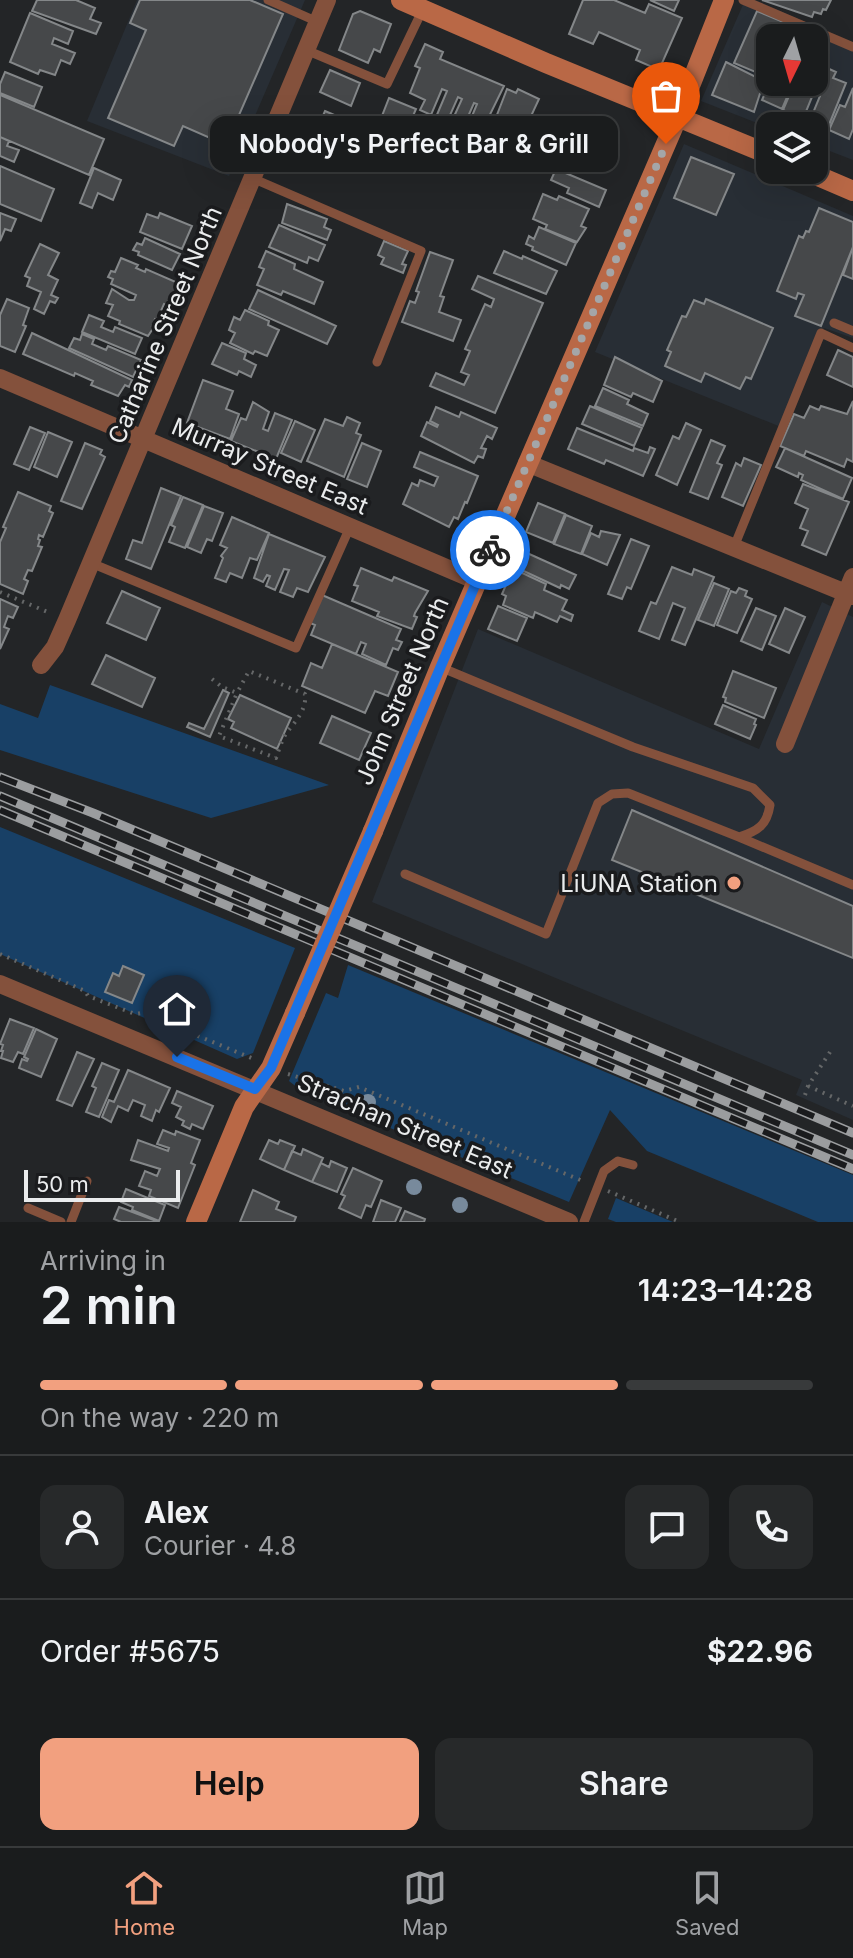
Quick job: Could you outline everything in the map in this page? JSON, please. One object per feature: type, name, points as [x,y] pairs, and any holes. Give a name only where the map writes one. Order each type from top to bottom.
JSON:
[{"type":"main road","points":[[401,0],[756,149]]},
{"type":"main road","name":"John Street North","points":[[196,1222],[244,1107],[271,1068],[295,1013],[527,463],[678,116],[724,0]]},
{"type":"main road","points":[[828,180],[853,191]]},
{"type":"street","name":"Catharine Street North","points":[[41,665],[55,647],[67,620],[327,0]]},
{"type":"street","name":"Murray Street East","points":[[0,378],[477,581]]},
{"type":"street","points":[[527,463],[734,547],[851,589],[785,744]]},
{"type":"street","name":"Strachan Street East","points":[[0,984],[569,1222]]},
{"type":"lane","points":[[268,0],[318,22]]},
{"type":"lane","points":[[743,0],[853,47]]},
{"type":"lane","points":[[306,50],[387,84],[423,9]]},
{"type":"lane","points":[[252,178],[421,251],[377,362]]},
{"type":"lane","points":[[834,323],[853,331]]},
{"type":"lane","points":[[734,547],[821,333],[853,348]]},
{"type":"lane","points":[[91,563],[296,648],[350,527]]},
{"type":"lane","points":[[440,667],[633,747],[753,788],[770,805],[768,818],[753,833],[739,837]]},
{"type":"lane","points":[[405,874],[546,934],[598,803],[612,794],[628,793],[853,885]]},
{"type":"lane","points":[[584,1222],[604,1171],[618,1161],[633,1165]]},
{"type":"lane","points":[[71,1222],[87,1181]]},
{"type":"lane","points":[[28,1208],[61,1222]]},
{"type":"path","points":[[0,592],[67,620]]},
{"type":"path","points":[[249,671],[305,694],[306,701],[294,726],[286,733],[276,758],[219,736],[237,693],[249,671]]},
{"type":"path","points":[[212,679],[237,693]]},
{"type":"path","points":[[0,954],[85,991],[88,996],[135,1014],[142,1013],[254,1059]]},
{"type":"path","points":[[805,1095],[830,1052]]},
{"type":"path","points":[[290,1075],[344,1091],[359,1087],[583,1181]]},
{"type":"path","points":[[808,1086],[853,1106]]},
{"type":"path","points":[[613,1193],[680,1222]]},
{"type":"shaded area","points":[[137,0],[305,0],[229,176],[87,121]]},
{"type":"shaded area","points":[[745,0],[755,0],[810,24],[756,24],[756,96],[828,96],[828,32],[853,43],[853,160],[828,150],[828,112],[756,112],[756,123],[701,101]]},
{"type":"shaded area","points":[[684,144],[756,175],[756,184],[778,184],[853,216],[853,338],[824,328],[781,427],[595,352]]},
{"type":"shaded area","points":[[822,602],[853,617],[853,1120],[796,1095],[802,1080],[372,902],[478,629],[759,749]]},
{"type":"shaded area","points":[[50,685],[329,785],[211,818],[0,750],[0,704],[38,718]]},
{"type":"shaded area","points":[[0,827],[295,948],[253,1053],[237,1059],[0,954]]},
{"type":"shaded area","points":[[348,965],[853,1175],[853,1222],[818,1222],[647,1151],[610,1110],[569,1202],[303,1092],[289,1081],[326,993],[338,998]]},
{"type":"shaded area","points":[[616,1198],[673,1222],[616,1222],[608,1219]]},
{"type":"building","points":[[37,0],[76,0],[95,8],[90,19],[101,23],[96,34],[32,11]]},
{"type":"building","points":[[140,0],[250,0],[283,14],[226,145],[183,126],[174,146],[108,118],[146,30],[130,23]]},
{"type":"building","points":[[583,0],[614,0],[645,13],[649,4],[682,18],[659,70],[636,60],[640,50],[599,32],[593,44],[569,34]]},
{"type":"building","points":[[650,0],[679,0],[674,11]]},
{"type":"building","points":[[762,0],[831,0],[826,10],[823,9],[821,14],[814,12],[812,17]]},
{"type":"building","points":[[360,11],[391,24],[380,52],[374,49],[368,63],[339,50],[353,14]]},
{"type":"building","points":[[757,11],[788,24],[756,24],[756,72],[734,63]]},
{"type":"building","points":[[30,13],[73,31],[68,44],[54,38],[52,44],[75,53],[70,64],[61,60],[55,75],[40,70],[38,74],[10,62]]},
{"type":"building","points":[[425,44],[443,52],[440,59],[504,86],[478,139],[465,133],[477,104],[474,103],[463,128],[451,123],[462,99],[458,97],[447,122],[436,117],[447,91],[442,89],[431,115],[420,110],[425,100],[410,93],[420,68],[415,66]]},
{"type":"building","points":[[726,62],[756,77],[756,96],[759,96],[754,112],[712,95]]},
{"type":"building","points":[[828,68],[836,72],[833,78],[846,83],[828,127],[828,112],[813,112],[820,96],[828,96]]},
{"type":"building","points":[[330,70],[360,83],[351,106],[320,92]]},
{"type":"building","points":[[5,72],[42,87],[34,107],[0,93]]},
{"type":"building","points":[[853,88],[853,129],[849,139],[829,130],[840,105],[845,107]]},
{"type":"building","points":[[507,89],[516,93],[518,89],[539,99],[511,149],[488,138]]},
{"type":"building","points":[[0,95],[104,139],[89,175],[0,137]]},
{"type":"building","points":[[764,96],[788,96],[782,109],[762,100]]},
{"type":"building","points":[[789,96],[812,96],[806,112],[783,110]]},
{"type":"building","points":[[389,98],[416,109],[406,132],[380,121]]},
{"type":"building","points":[[325,111],[353,123],[344,145],[316,133],[318,127],[314,125],[318,116],[322,118]]},
{"type":"building","points":[[527,125],[565,142],[553,167],[516,150]]},
{"type":"building","points":[[0,137],[9,141],[7,146],[19,150],[14,162],[0,156]]},
{"type":"building","points":[[691,157],[734,174],[716,215],[674,198]]},
{"type":"building","points":[[0,166],[54,189],[41,221],[0,204]]},
{"type":"building","points":[[94,168],[121,180],[113,200],[98,193],[92,208],[80,203]]},
{"type":"building","points":[[556,169],[606,190],[599,207],[567,193],[569,188],[551,180]]},
{"type":"building","points":[[543,194],[557,200],[559,196],[589,209],[581,226],[586,228],[577,242],[545,229],[547,225],[533,219]]},
{"type":"building","points":[[287,204],[327,219],[324,227],[331,230],[327,240],[282,223]]},
{"type":"building","points":[[819,208],[853,222],[853,247],[821,326],[795,316],[804,295],[798,293],[796,299],[777,291],[799,236],[803,238],[806,231],[809,232]]},
{"type":"building","points":[[0,213],[16,219],[11,231],[5,229],[0,241]]},
{"type":"building","points":[[160,213],[192,226],[182,249],[140,232],[147,214],[158,218]]},
{"type":"building","points":[[279,225],[325,245],[318,261],[309,257],[307,263],[269,247]]},
{"type":"building","points":[[539,227],[576,243],[566,265],[532,250],[533,247],[526,244],[529,236],[534,239]]},
{"type":"building","points":[[145,238],[180,254],[172,270],[133,250],[137,243],[142,245]]},
{"type":"building","points":[[384,241],[408,251],[402,264],[406,265],[403,273],[381,264],[384,258],[378,255]]},
{"type":"building","points":[[40,244],[59,253],[48,275],[58,280],[51,295],[58,298],[55,303],[50,301],[44,314],[34,309],[41,292],[27,286],[30,278],[25,276]]},
{"type":"building","points":[[853,247],[853,279],[843,275]]},
{"type":"building","points":[[266,251],[295,264],[294,269],[323,282],[314,304],[283,291],[281,295],[257,285],[264,269],[259,267]]},
{"type":"building","points":[[504,251],[557,271],[546,294],[494,273]]},
{"type":"building","points":[[430,252],[453,260],[440,296],[444,297],[439,312],[461,320],[453,341],[402,322],[410,301],[415,303],[419,292],[416,291]]},
{"type":"building","points":[[121,258],[138,265],[136,268],[145,272],[146,269],[178,283],[148,336],[108,316],[113,305],[106,303],[112,289],[129,300],[134,300],[136,295],[111,284],[113,279],[108,277],[111,271],[115,272]]},
{"type":"building","points":[[478,276],[543,303],[495,413],[430,386],[436,373],[464,385],[469,375],[461,372],[470,351],[465,349],[485,304],[491,307],[494,299],[472,289]]},
{"type":"building","points":[[258,290],[336,326],[327,344],[249,309]]},
{"type":"building","points":[[7,299],[29,308],[23,325],[26,326],[15,352],[0,346],[0,315]]},
{"type":"building","points":[[706,299],[773,328],[751,379],[746,377],[740,389],[705,373],[701,382],[665,366],[671,352],[667,350],[682,316],[686,317],[694,300],[704,304]]},
{"type":"building","points":[[245,310],[269,321],[268,325],[279,330],[267,356],[255,351],[253,354],[230,343],[235,333],[229,330],[234,317],[240,320]]},
{"type":"building","points":[[89,315],[104,321],[101,327],[113,332],[115,327],[142,338],[135,354],[82,332]]},
{"type":"building","points":[[32,333],[132,380],[129,387],[125,385],[118,396],[91,385],[93,381],[75,373],[74,376],[23,354]]},
{"type":"building","points":[[82,334],[94,339],[92,344],[106,350],[108,346],[141,360],[133,377],[69,348],[74,338],[80,340]]},
{"type":"building","points":[[222,343],[246,353],[244,359],[256,365],[251,377],[239,371],[237,375],[212,364]]},
{"type":"building","points":[[838,350],[853,357],[853,387],[827,375]]},
{"type":"building","points":[[615,357],[662,381],[653,402],[633,393],[631,397],[604,385]]},
{"type":"building","points":[[203,380],[233,391],[226,409],[239,414],[230,439],[187,423]]},
{"type":"building","points":[[603,388],[629,400],[627,404],[648,414],[643,426],[595,406]]},
{"type":"building","points":[[853,401],[853,462],[847,459],[844,467],[806,451],[804,456],[780,446],[794,414],[804,418],[810,406],[819,410],[821,406],[847,414]]},
{"type":"building","points":[[253,402],[269,412],[263,429],[268,431],[275,413],[292,420],[276,459],[231,441],[241,418],[246,420]]},
{"type":"building","points":[[590,406],[642,428],[634,446],[582,424]]},
{"type":"building","points":[[436,407],[459,417],[461,412],[497,428],[492,439],[487,436],[481,448],[486,449],[483,458],[478,456],[474,463],[421,436],[427,422],[437,427],[430,421]]},
{"type":"building","points":[[347,417],[360,423],[356,433],[361,435],[344,477],[307,461],[325,419],[343,426]]},
{"type":"building","points":[[295,421],[315,430],[301,462],[281,453]]},
{"type":"building","points":[[686,423],[701,430],[677,485],[656,475],[673,436],[679,439]]},
{"type":"building","points":[[30,427],[45,433],[29,470],[14,464]]},
{"type":"building","points":[[577,428],[633,451],[634,448],[648,453],[650,447],[655,449],[643,476],[606,460],[604,464],[568,449]]},
{"type":"building","points":[[48,432],[72,442],[57,477],[34,467]]},
{"type":"building","points":[[711,440],[725,446],[717,463],[722,465],[708,499],[690,492]]},
{"type":"building","points":[[85,443],[102,450],[100,454],[105,457],[82,509],[61,501]]},
{"type":"building","points":[[362,443],[381,451],[367,487],[347,479]]},
{"type":"building","points":[[785,448],[852,478],[843,499],[801,480],[803,475],[799,473],[798,477],[776,467]]},
{"type":"building","points":[[420,452],[478,476],[458,519],[454,517],[449,527],[403,504],[412,483],[418,486],[420,480],[434,486],[438,477],[414,467]]},
{"type":"building","points":[[744,458],[761,465],[743,506],[722,497],[736,463],[741,466]]},
{"type":"building","points":[[803,484],[849,502],[826,555],[802,545],[808,531],[800,528],[808,509],[795,503]]},
{"type":"building","points":[[161,488],[181,496],[151,569],[126,559],[133,540],[142,543]]},
{"type":"building","points":[[18,492],[51,506],[49,511],[53,513],[43,537],[39,535],[38,546],[42,547],[32,571],[28,570],[24,579],[28,581],[23,594],[0,584],[0,542]]},
{"type":"building","points":[[183,497],[203,505],[185,548],[169,542],[175,527],[171,525]]},
{"type":"building","points":[[538,503],[565,514],[553,543],[526,532]]},
{"type":"building","points":[[204,506],[223,513],[212,541],[207,539],[201,553],[187,547]]},
{"type":"building","points":[[566,515],[592,526],[581,554],[554,544]]},
{"type":"building","points":[[232,517],[269,533],[257,560],[250,558],[242,578],[230,573],[226,582],[215,578],[223,558],[221,556],[227,548],[220,545]]},
{"type":"building","points":[[601,531],[620,535],[607,565],[582,554],[591,533],[599,537]]},
{"type":"building","points":[[269,534],[325,557],[308,592],[297,588],[293,597],[280,592],[289,570],[284,569],[275,590],[266,586],[270,576],[267,575],[263,582],[254,578]]},
{"type":"building","points":[[631,539],[649,546],[631,589],[627,587],[622,599],[608,594]]},
{"type":"building","points":[[527,553],[576,575],[569,589],[561,585],[560,588],[515,567],[518,560],[522,563]]},
{"type":"building","points":[[672,567],[692,575],[694,569],[714,577],[685,645],[672,640],[685,608],[673,603],[659,639],[639,631],[651,602],[656,604]]},
{"type":"building","points":[[361,568],[428,591],[415,613],[417,617],[412,629],[377,616],[379,612],[352,601]]},
{"type":"building","points":[[518,571],[546,584],[544,590],[567,600],[562,610],[573,615],[571,621],[560,616],[557,622],[535,612],[533,618],[503,605],[506,596],[502,594],[509,578],[514,580]]},
{"type":"building","points":[[714,583],[729,589],[714,626],[698,620]]},
{"type":"building","points":[[739,588],[747,591],[745,596],[752,599],[737,633],[717,625],[731,591],[736,593]]},
{"type":"building","points":[[122,591],[160,608],[146,640],[107,623]]},
{"type":"building","points":[[322,595],[401,629],[396,640],[402,642],[398,650],[393,648],[386,665],[362,654],[366,644],[361,642],[356,654],[311,635],[315,625],[310,623]]},
{"type":"building","points":[[0,599],[18,607],[13,618],[8,616],[4,627],[9,629],[0,649]]},
{"type":"building","points":[[498,606],[527,618],[517,641],[488,629]]},
{"type":"building","points":[[756,608],[776,616],[762,650],[741,641]]},
{"type":"building","points":[[785,608],[805,617],[789,653],[769,644]]},
{"type":"building","points":[[332,644],[398,672],[388,696],[375,691],[365,713],[302,686],[311,663],[322,668]]},
{"type":"building","points":[[106,655],[155,678],[142,707],[92,684]]},
{"type":"building","points":[[733,671],[776,688],[764,718],[725,702],[726,698],[723,697]]},
{"type":"building","points":[[223,690],[229,693],[210,737],[187,727],[189,723],[204,729]]},
{"type":"building","points":[[240,695],[291,718],[277,749],[231,728],[234,722],[228,719]]},
{"type":"building","points":[[723,705],[756,719],[750,739],[715,724]]},
{"type":"building","points":[[332,716],[371,733],[359,760],[320,743]]},
{"type":"building","name":"LiUNA Station","points":[[632,810],[853,906],[853,958],[612,860]]},
{"type":"building","points":[[123,966],[144,975],[132,1003],[105,992],[113,973],[119,976]]},
{"type":"building","points":[[10,1019],[34,1028],[23,1054],[18,1052],[13,1062],[1,1058],[3,1045],[0,1044]]},
{"type":"building","points":[[36,1029],[57,1039],[41,1077],[19,1068],[22,1059],[28,1059],[24,1057]]},
{"type":"building","points":[[77,1052],[94,1059],[72,1106],[57,1100]]},
{"type":"building","points":[[102,1063],[119,1070],[99,1117],[86,1112]]},
{"type":"building","points":[[128,1070],[170,1088],[152,1121],[141,1116],[145,1105],[133,1100],[128,1111],[118,1106],[111,1122],[102,1117],[109,1100],[114,1102]]},
{"type":"building","points":[[177,1091],[213,1106],[203,1129],[192,1124],[190,1129],[176,1117],[181,1107],[172,1103]]},
{"type":"building","points":[[163,1130],[175,1135],[176,1131],[200,1140],[191,1163],[195,1165],[178,1208],[149,1196],[151,1190],[139,1186],[145,1171],[157,1176],[160,1169],[131,1160],[138,1140],[168,1151],[169,1148],[157,1144]]},
{"type":"building","points":[[269,1140],[278,1144],[280,1140],[295,1146],[284,1170],[260,1159]]},
{"type":"building","points":[[303,1149],[323,1158],[312,1182],[284,1170],[292,1151],[301,1155]]},
{"type":"building","points":[[331,1161],[347,1168],[337,1192],[312,1182],[321,1163],[329,1167]]},
{"type":"building","points":[[353,1168],[382,1181],[371,1207],[366,1205],[361,1218],[339,1208],[345,1196],[341,1194]]},
{"type":"building","points":[[126,1189],[165,1205],[159,1221],[121,1202]]},
{"type":"building","points":[[253,1190],[279,1202],[276,1209],[296,1217],[294,1222],[240,1222]]},
{"type":"building","points":[[381,1200],[401,1208],[395,1222],[373,1222]]},
{"type":"building","points":[[119,1207],[159,1222],[121,1222],[114,1219]]},
{"type":"building","points":[[405,1211],[425,1219],[424,1222],[400,1222]]},
{"type":"railway","points":[[0,777],[93,813],[853,1133]]},
{"type":"railway","points":[[0,796],[853,1155]]},
{"type":"railway","points":[[0,810],[853,1169]]},
{"type":"way so far","points":[[490,550],[666,144]]},
{"type":"place","name":"Nobody's Perfect Bar & Grill","points":[[666,144]]},
{"type":"place","name":"LiUNA Station","points":[[734,883]]},
{"type":"route","points":[[177,1057],[255,1089],[271,1068],[490,550]]}]
